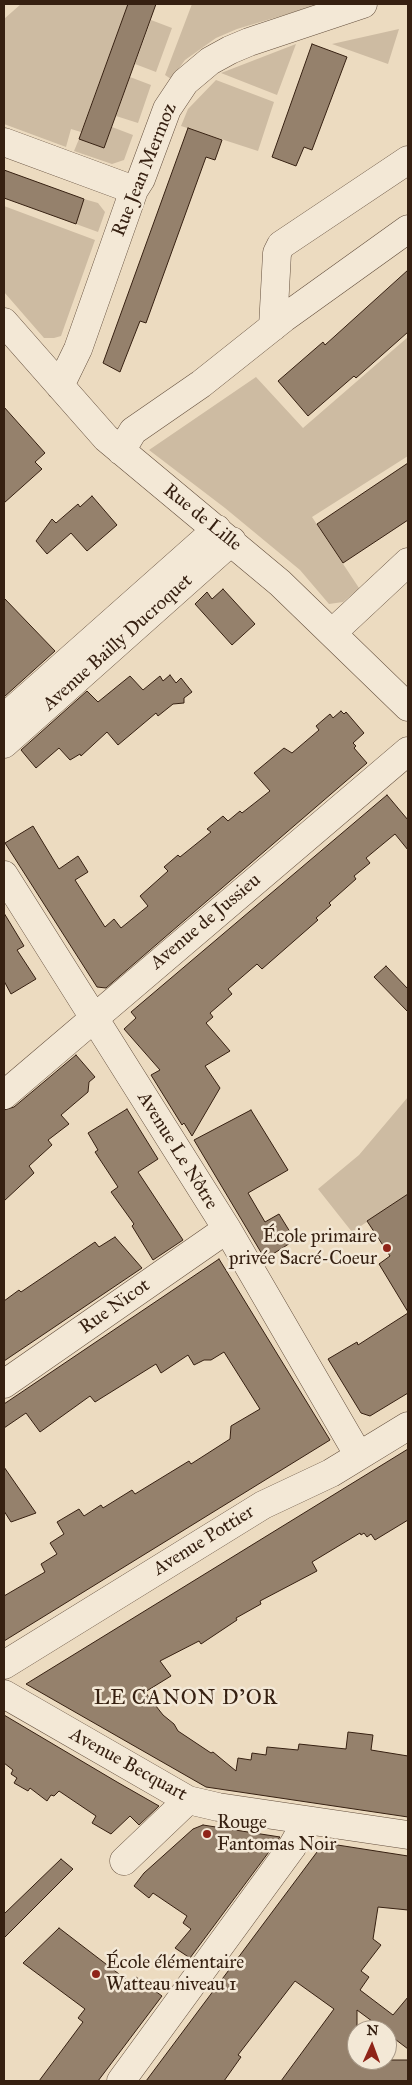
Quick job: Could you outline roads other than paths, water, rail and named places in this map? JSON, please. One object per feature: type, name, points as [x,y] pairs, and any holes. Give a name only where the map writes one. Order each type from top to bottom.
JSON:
[{"type":"street","name":"Rue Jean Mermoz","points":[[60,386],[78,350],[134,190],[141,178],[167,109],[185,82],[198,70],[230,50],[363,4]]},
{"type":"street","points":[[4,142],[134,190]]},
{"type":"street","points":[[273,327],[277,253],[281,245],[408,160]]},
{"type":"street","points":[[121,451],[133,431],[201,384],[273,327],[408,229]]},
{"type":"street","name":"Rue de Lille","points":[[4,322],[106,438],[224,535],[280,584],[408,707]]},
{"type":"street","name":"Avenue Bailly Ducroquet","points":[[4,718],[224,535]]},
{"type":"street","name":"Avenue Bailly Ducroquet","points":[[4,744],[224,535]]},
{"type":"street","points":[[332,633],[408,562]]},
{"type":"street","name":"Avenue de Jussieu","points":[[4,1095],[408,751]]},
{"type":"street","name":"Avenue Le Nôtre","points":[[4,875],[227,1229],[359,1456]]},
{"type":"street","name":"Rue Nicot","points":[[4,1384],[227,1229]]},
{"type":"street","name":"Avenue Pottier","points":[[4,1665],[263,1505],[317,1480],[408,1426]]},
{"type":"street","name":"Avenue Becquart","points":[[4,1694],[188,1800],[218,1807],[408,1835]]},
{"type":"street","points":[[124,1861],[188,1800]]},
{"type":"street","points":[[121,2081],[292,1847],[300,1833],[303,1820]]},
{"type":"place","name":"École primaire privée Sacré-Coeur","points":[[387,1248]]},
{"type":"place","name":"Rouge Fantomas Noir","points":[[207,1834]]},
{"type":"place","name":"École élémentaire Watteau niveau 1","points":[[96,1974]]},
{"type":"district","name":"LE CANON D’OR","points":[[186,1699]]}]
